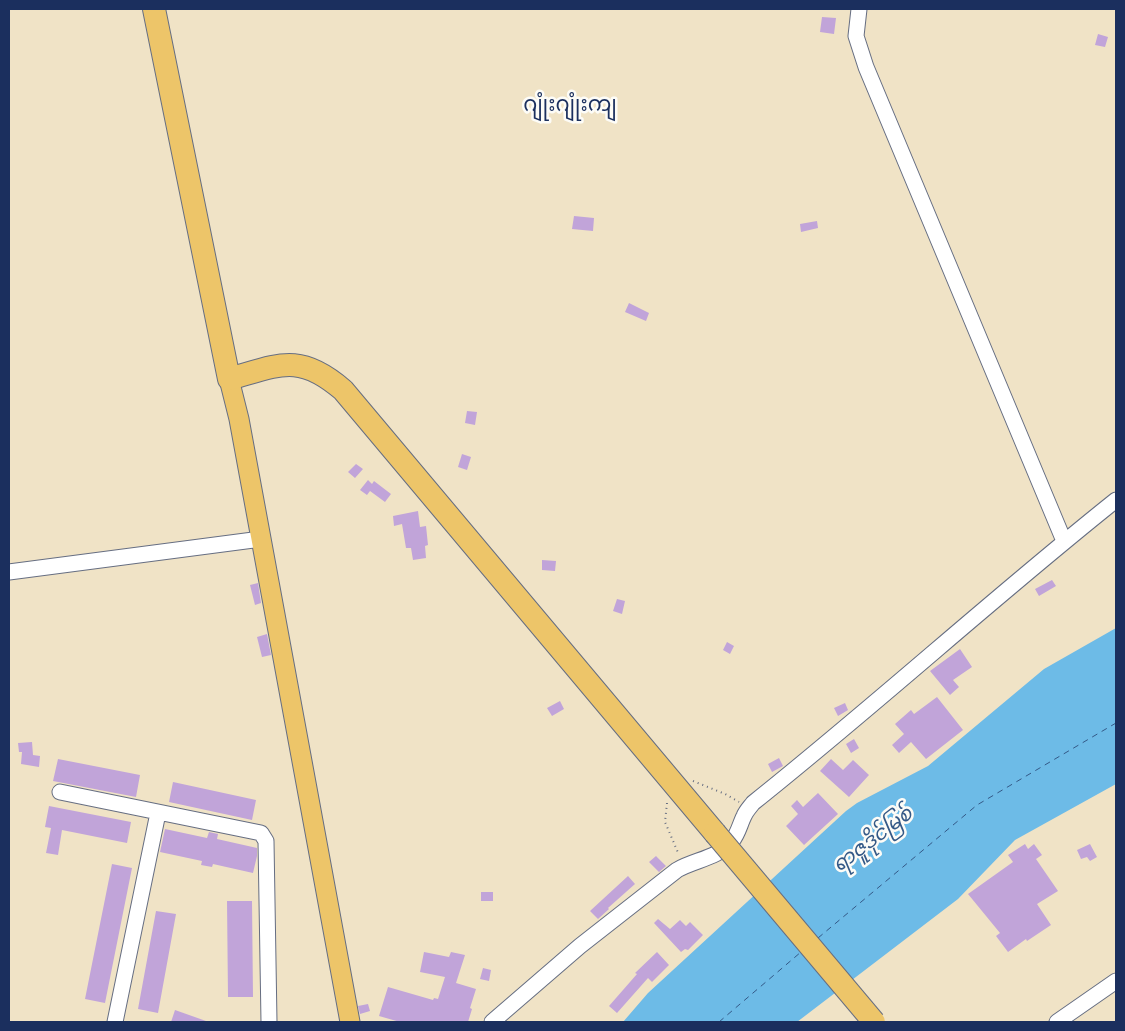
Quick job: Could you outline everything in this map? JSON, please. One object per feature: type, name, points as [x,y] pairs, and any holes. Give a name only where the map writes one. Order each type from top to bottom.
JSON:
[{"type":"highway","points":[[154,9],[229,379],[280,364],[298,365],[326,375],[343,390],[874,1022]]},
{"type":"main road","points":[[229,379],[239,418],[350,1022]]},
{"type":"street","points":[[860,9],[856,36],[866,67],[1064,541]]},
{"type":"street","points":[[492,1022],[580,946],[677,870],[683,866],[713,856],[726,847],[733,840],[753,803],[826,745],[1064,541],[1116,500]]},
{"type":"street","points":[[9,572],[261,538]]},
{"type":"street","points":[[60,792],[262,833],[266,841],[269,1022]]},
{"type":"street","points":[[115,1022],[158,813]]},
{"type":"street","points":[[1057,1022],[1116,981]]},
{"type":"path","points":[[683,866],[665,822],[667,787],[670,780],[683,778],[693,781],[725,794],[750,808]]},
{"type":"water","name":"ရာဇူဒိုင်မြစ်","points":[[1116,628],[1116,784],[1015,840],[958,899],[797,1022],[623,1022],[648,993],[846,811],[857,803],[928,766],[1044,669]]},
{"type":"building","points":[[822,17],[836,18],[834,34],[820,32]]},
{"type":"building","points":[[1098,34],[1108,37],[1105,47],[1095,45]]},
{"type":"building","points":[[574,216],[594,218],[593,231],[572,229]]},
{"type":"building","points":[[817,221],[818,228],[801,232],[800,224]]},
{"type":"building","points":[[629,303],[649,313],[646,321],[625,312]]},
{"type":"building","points":[[467,411],[477,412],[475,425],[465,423]]},
{"type":"building","points":[[462,454],[471,457],[467,470],[458,467]]},
{"type":"building","points":[[356,464],[363,469],[355,478],[348,472]]},
{"type":"building","points":[[368,480],[372,484],[374,481],[391,494],[385,502],[370,491],[367,495],[360,490]]},
{"type":"building","points":[[418,511],[420,527],[426,526],[428,545],[425,546],[426,558],[413,560],[411,548],[406,548],[402,524],[394,526],[393,516]]},
{"type":"building","points":[[542,560],[556,561],[555,571],[542,570]]},
{"type":"building","points":[[1052,580],[1056,586],[1039,596],[1035,589]]},
{"type":"building","points":[[258,583],[261,603],[255,605],[250,585]]},
{"type":"building","points":[[617,599],[625,601],[622,614],[613,611]]},
{"type":"building","points":[[267,634],[271,655],[262,657],[257,637]]},
{"type":"building","points":[[727,642],[734,646],[730,654],[723,650]]},
{"type":"building","points":[[960,649],[972,667],[953,680],[959,687],[950,695],[930,671]]},
{"type":"building","points":[[937,697],[963,730],[926,759],[911,742],[899,753],[892,745],[904,734],[895,724],[911,710],[914,714]]},
{"type":"building","points":[[560,701],[564,709],[552,716],[547,708]]},
{"type":"building","points":[[845,703],[848,710],[838,716],[834,708]]},
{"type":"building","points":[[854,739],[859,748],[851,753],[846,744]]},
{"type":"building","points":[[32,742],[33,755],[40,756],[39,767],[21,764],[22,752],[19,752],[18,743]]},
{"type":"building","points":[[779,758],[783,766],[772,772],[768,764]]},
{"type":"building","points":[[58,759],[140,775],[136,797],[53,781]]},
{"type":"building","points":[[831,759],[843,770],[853,760],[869,775],[849,797],[820,771]]},
{"type":"building","points":[[173,782],[256,800],[252,820],[169,802]]},
{"type":"building","points":[[818,793],[838,814],[804,845],[786,826],[798,814],[791,806],[797,800],[803,807]]},
{"type":"building","points":[[49,806],[131,822],[127,843],[62,830],[58,855],[46,853],[51,828],[45,827]]},
{"type":"building","points":[[165,829],[207,838],[209,832],[218,834],[217,839],[257,848],[253,873],[213,864],[212,867],[201,865],[202,861],[160,852]]},
{"type":"building","points":[[1025,844],[1028,849],[1034,844],[1042,855],[1036,859],[1058,891],[1037,904],[1051,925],[1008,952],[996,936],[1000,933],[968,894],[1013,862],[1008,855]]},
{"type":"building","points":[[1090,844],[1097,857],[1090,861],[1087,857],[1081,859],[1077,850]]},
{"type":"building","points":[[656,856],[666,866],[659,872],[649,862]]},
{"type":"building","points":[[112,864],[132,868],[105,1003],[85,999]]},
{"type":"building","points":[[628,876],[635,884],[598,919],[590,911]]},
{"type":"building","points":[[481,892],[493,892],[493,901],[481,901]]},
{"type":"building","points":[[227,901],[252,901],[253,997],[228,997]]},
{"type":"building","points":[[156,911],[176,914],[158,1013],[138,1009]]},
{"type":"building","points":[[658,919],[670,929],[680,920],[686,926],[690,922],[703,935],[688,950],[685,949],[681,952],[654,923]]},
{"type":"building","points":[[424,952],[449,957],[451,952],[465,955],[456,983],[476,989],[468,1022],[400,1022],[379,1016],[388,987],[433,1000],[434,998],[438,999],[445,977],[420,972]]},
{"type":"building","points":[[657,952],[669,965],[652,982],[648,978],[617,1013],[609,1006],[637,974],[635,973]]},
{"type":"building","points":[[483,968],[491,970],[489,981],[480,979]]},
{"type":"building","points":[[368,1004],[370,1011],[360,1014],[358,1006]]},
{"type":"building","points":[[175,1010],[206,1021],[206,1022],[171,1022]]},
{"type":"ferry route","points":[[818,938],[977,805],[1116,723]]},
{"type":"ferry route","points":[[719,1022],[801,952]]},
{"type":"district","name":"ဂျုံးဂျုံးကျ","points":[[570,105]]}]
